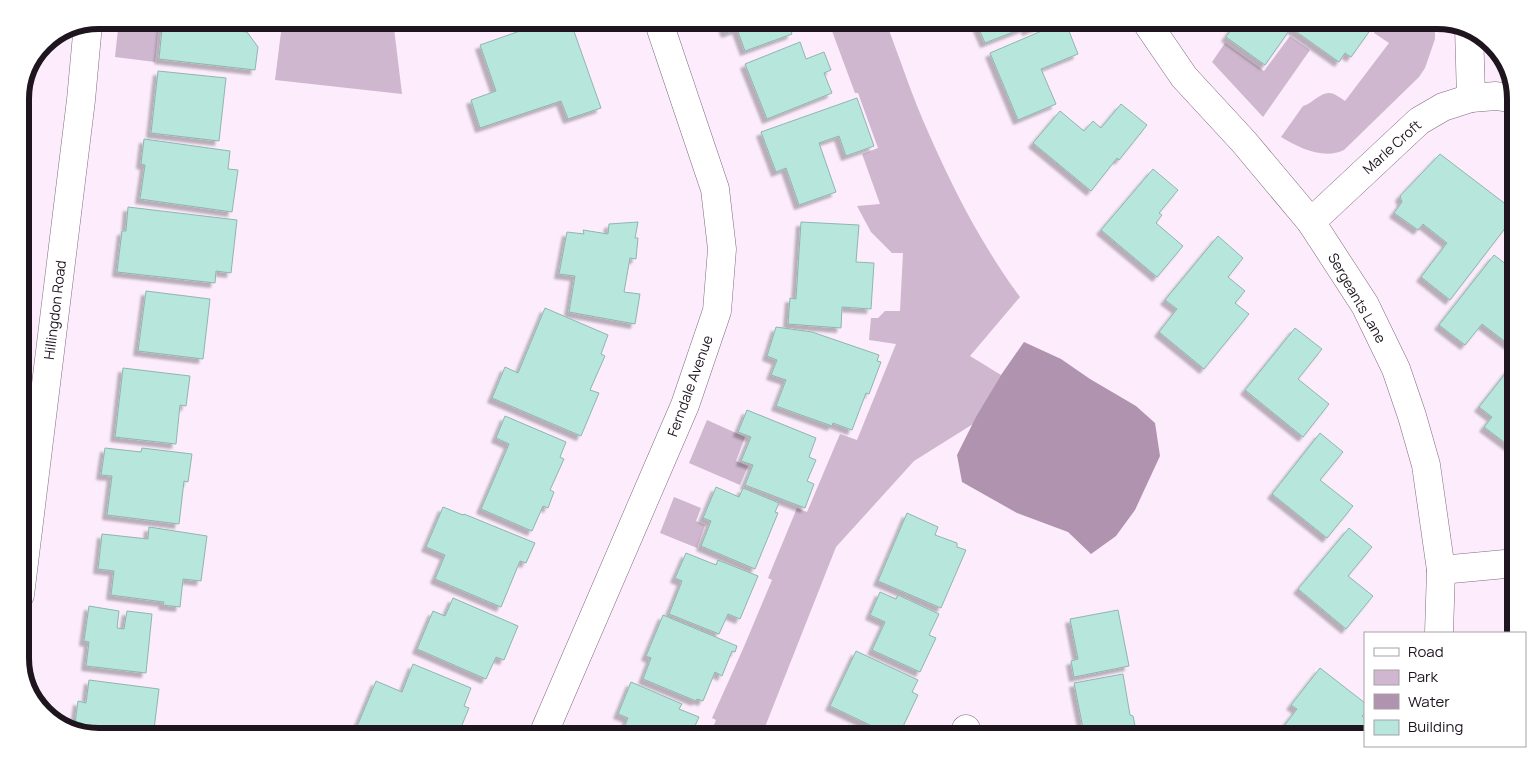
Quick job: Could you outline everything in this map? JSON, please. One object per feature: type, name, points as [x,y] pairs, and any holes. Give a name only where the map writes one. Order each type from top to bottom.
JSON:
[{"type":"street","name":"Ferndale Avenue","points":[[546,728],[685,405],[717,311],[722,249],[715,189],[661,29]]},
{"type":"street","name":"Sergeants Lane","points":[[1150,29],[1184,77],[1244,142],[1311,222],[1365,305],[1396,370],[1426,465],[1441,570],[1439,632]]},
{"type":"street","name":"Hillingdon Road","points":[[29,512],[81,31]]},
{"type":"street","points":[[1469,37],[1471,98]]},
{"type":"street","name":"Marle Croft","points":[[1311,222],[1418,121],[1443,107],[1471,98],[1496,96],[1507,98]]},
{"type":"street","points":[[1441,570],[1507,564]]},
{"type":"green space","points":[[118,29],[156,29],[158,32],[155,62],[115,57]]},
{"type":"green space","points":[[278,29],[394,29],[402,94],[275,80],[281,32]]},
{"type":"green space","points":[[831,29],[888,29],[917,106],[949,176],[970,218],[1006,278],[1020,297],[970,356],[1001,375],[973,424],[914,461],[836,547],[765,728],[713,728],[716,720],[712,718],[772,580],[768,578],[797,508],[807,512],[840,434],[857,440],[896,344],[869,340],[871,318],[878,318],[885,311],[900,311],[903,253],[892,253],[871,232],[857,206],[880,204],[862,154],[878,148],[858,93],[855,93]]},
{"type":"green space","points":[[1377,29],[1435,29],[1435,39],[1425,68],[1419,77],[1344,150],[1328,154],[1320,153],[1304,149],[1281,137],[1303,106],[1322,95],[1326,93],[1334,94],[1345,101],[1389,43],[1374,33]]},
{"type":"green space","points":[[1290,36],[1310,50],[1263,117],[1212,62],[1225,43],[1264,71]]},
{"type":"green space","points":[[707,420],[745,437],[736,461],[748,466],[740,485],[689,463]]},
{"type":"green space","points":[[674,497],[701,508],[696,521],[705,525],[697,548],[660,533]]},
{"type":"water","points":[[1024,342],[1061,359],[1090,379],[1136,406],[1155,423],[1160,456],[1135,510],[1116,536],[1091,554],[1068,532],[1017,513],[962,482],[957,455],[976,417],[1001,375]]},
{"type":"building","points":[[162,29],[229,29],[247,32],[258,47],[255,70],[159,59]]},
{"type":"building","points":[[525,29],[573,29],[601,108],[568,119],[561,101],[480,128],[471,100],[496,91],[480,45]]},
{"type":"building","points":[[724,29],[737,29],[726,33]]},
{"type":"building","points":[[737,29],[791,29],[792,34],[745,51]]},
{"type":"building","points":[[979,29],[1021,29],[985,43]]},
{"type":"building","points":[[1046,29],[1068,29],[1078,54],[1041,69],[1056,104],[1018,120],[990,53]]},
{"type":"building","points":[[1232,29],[1290,29],[1265,65],[1226,37]]},
{"type":"building","points":[[1292,29],[1371,29],[1351,57],[1345,53],[1339,62]]},
{"type":"building","points":[[800,42],[806,59],[824,52],[831,70],[824,73],[832,93],[767,119],[745,64]]},
{"type":"building","points":[[158,71],[226,78],[219,141],[151,133]]},
{"type":"building","points":[[857,98],[874,146],[846,156],[839,136],[819,143],[836,192],[799,205],[786,168],[776,172],[761,132]]},
{"type":"building","points":[[1121,104],[1147,125],[1119,160],[1117,158],[1091,191],[1033,143],[1060,111],[1084,131],[1093,121],[1101,128]]},
{"type":"building","points":[[144,139],[230,151],[228,169],[238,170],[232,212],[140,199],[145,165],[141,164]]},
{"type":"building","points":[[1440,154],[1507,205],[1507,226],[1450,300],[1421,277],[1447,243],[1423,224],[1418,230],[1394,213],[1402,202],[1400,196]]},
{"type":"building","points":[[1153,169],[1178,190],[1159,213],[1162,215],[1156,223],[1183,246],[1157,277],[1101,230]]},
{"type":"building","points":[[128,207],[237,220],[231,273],[216,271],[215,283],[117,272],[122,231],[126,231]]},
{"type":"building","points":[[638,222],[635,238],[638,238],[636,259],[630,258],[624,292],[640,294],[635,324],[569,312],[575,276],[559,274],[567,232],[584,234],[583,230],[608,234],[609,224]]},
{"type":"building","points":[[801,222],[859,225],[856,262],[874,263],[871,309],[842,307],[841,328],[788,324],[790,298],[796,299]]},
{"type":"building","points":[[1218,236],[1243,258],[1228,277],[1245,291],[1235,303],[1249,314],[1204,369],[1159,332],[1177,309],[1165,300]]},
{"type":"building","points":[[1494,255],[1507,265],[1507,343],[1482,324],[1465,345],[1439,325]]},
{"type":"building","points":[[146,291],[210,299],[203,359],[138,351]]},
{"type":"building","points":[[545,308],[608,335],[601,354],[605,356],[590,390],[599,393],[581,436],[492,398],[505,367],[518,373]]},
{"type":"building","points":[[776,327],[812,332],[879,355],[877,361],[881,362],[869,394],[866,393],[852,430],[833,423],[832,426],[776,406],[786,380],[771,375],[777,360],[767,356]]},
{"type":"building","points":[[1295,328],[1322,349],[1298,379],[1329,404],[1303,437],[1245,390]]},
{"type":"building","points":[[123,368],[190,376],[186,406],[180,405],[176,444],[115,437]]},
{"type":"building","points":[[1507,371],[1507,444],[1484,427],[1492,417],[1479,407]]},
{"type":"building","points":[[747,410],[816,438],[809,457],[816,460],[807,481],[814,484],[805,508],[745,485],[753,465],[741,461],[751,437],[738,432]]},
{"type":"building","points":[[505,416],[566,442],[560,457],[564,459],[550,490],[554,492],[548,508],[543,506],[532,531],[481,509],[509,444],[496,438]]},
{"type":"building","points":[[1320,433],[1343,452],[1320,480],[1353,506],[1327,538],[1272,494]]},
{"type":"building","points":[[105,448],[141,452],[142,448],[192,454],[188,482],[184,481],[179,524],[107,515],[112,476],[101,475]]},
{"type":"building","points":[[716,487],[739,497],[743,488],[779,503],[775,512],[778,513],[755,569],[701,546],[711,521],[703,518]]},
{"type":"building","points":[[443,507],[535,543],[526,563],[520,561],[501,607],[435,579],[445,555],[426,547]]},
{"type":"building","points":[[907,513],[938,527],[935,535],[957,543],[957,547],[966,550],[941,608],[878,581]]},
{"type":"building","points":[[149,527],[207,536],[201,581],[183,579],[180,607],[163,605],[164,602],[111,595],[114,571],[98,569],[102,534],[148,539]]},
{"type":"building","points":[[1349,528],[1372,547],[1348,576],[1373,596],[1346,629],[1298,589]]},
{"type":"building","points":[[686,553],[716,565],[718,560],[758,576],[740,619],[728,614],[719,634],[669,614],[682,581],[675,578]]},
{"type":"building","points":[[880,592],[896,599],[898,595],[939,614],[929,635],[936,638],[920,672],[872,650],[885,622],[870,615]]},
{"type":"building","points":[[453,598],[518,626],[504,660],[496,657],[486,679],[417,649],[433,611],[445,616]]},
{"type":"building","points":[[89,606],[119,611],[117,628],[124,629],[127,611],[152,614],[146,673],[86,666],[89,642],[84,641]]},
{"type":"building","points":[[1118,610],[1129,666],[1074,677],[1071,661],[1078,659],[1070,619]]},
{"type":"building","points":[[663,615],[737,646],[735,652],[732,651],[722,676],[715,672],[703,701],[697,699],[696,701],[643,679],[651,658],[646,656]]},
{"type":"building","points":[[856,651],[918,680],[912,692],[918,695],[902,728],[876,728],[830,706]]},
{"type":"building","points":[[413,664],[471,688],[464,706],[469,708],[461,728],[356,728],[376,681],[402,692]]},
{"type":"building","points":[[1320,668],[1364,702],[1364,714],[1362,716],[1364,717],[1364,725],[1362,728],[1282,728],[1297,709],[1291,705]]},
{"type":"building","points":[[1123,674],[1130,715],[1133,716],[1136,728],[1083,728],[1074,683]]},
{"type":"building","points":[[89,680],[159,689],[154,728],[90,728],[75,724],[78,701],[86,703]]},
{"type":"building","points":[[631,682],[682,704],[679,709],[699,717],[694,728],[624,728],[628,718],[618,714]]}]
